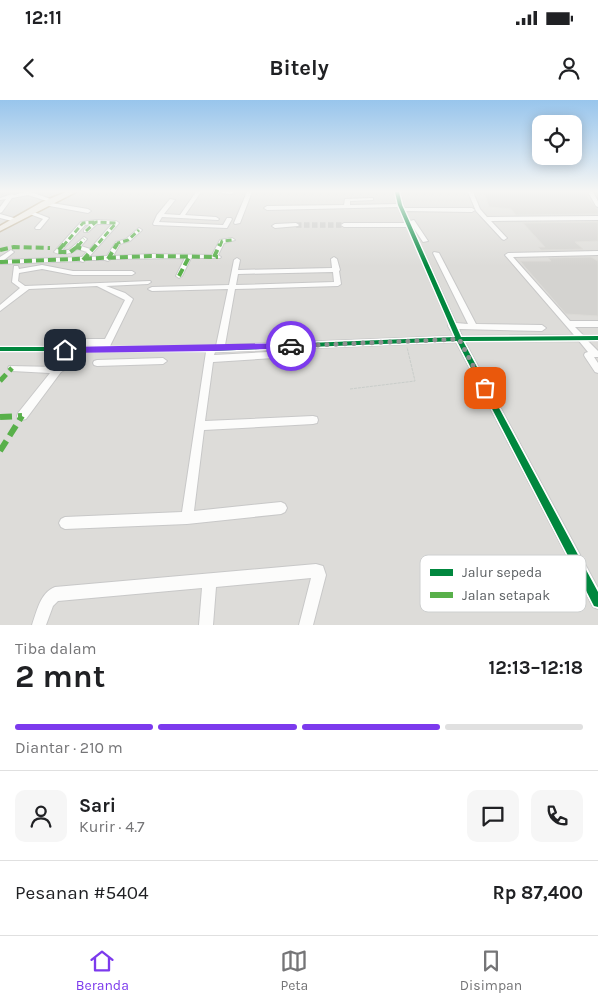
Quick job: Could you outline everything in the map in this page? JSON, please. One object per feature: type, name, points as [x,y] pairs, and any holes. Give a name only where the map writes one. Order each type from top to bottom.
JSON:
[{"type":"highway","points":[[0,227],[19,216]]},
{"type":"highway","points":[[0,227],[21,216]]},
{"type":"street","points":[[2,216],[12,219]]},
{"type":"street","points":[[38,228],[46,218],[41,216]]},
{"type":"street","points":[[159,216],[155,223],[225,227],[230,217]]},
{"type":"street","points":[[181,224],[184,216]]},
{"type":"street","points":[[190,216],[218,219]]},
{"type":"street","points":[[237,223],[240,216]]},
{"type":"street","points":[[406,216],[452,326],[574,555]]},
{"type":"street","points":[[408,216],[424,241]]},
{"type":"street","points":[[484,216],[504,238]]},
{"type":"street","points":[[486,219],[598,218]]},
{"type":"street","points":[[86,231],[96,222]]},
{"type":"street","points":[[83,260],[116,223],[84,223],[57,252],[70,252],[84,239]]},
{"type":"street","points":[[344,225],[409,225]]},
{"type":"street","points":[[108,259],[118,243],[128,240],[139,230]]},
{"type":"street","points":[[0,262],[138,260],[189,256],[216,257],[222,241],[232,240]]},
{"type":"street","points":[[76,247],[90,251]]},
{"type":"street","points":[[200,257],[203,249]]},
{"type":"street","points":[[0,262],[11,252]]},
{"type":"street","points":[[436,253],[473,326]]},
{"type":"street","points":[[581,338],[508,255],[598,254]]},
{"type":"street","points":[[180,276],[189,256]]},
{"type":"street","points":[[0,309],[25,289],[98,284],[232,287],[338,284],[334,259]]},
{"type":"street","points":[[187,518],[199,426],[214,352],[232,287],[237,260]]},
{"type":"street","points":[[0,262],[15,265],[15,282],[25,289]]},
{"type":"street","points":[[16,271],[42,267],[73,273],[132,273]]},
{"type":"street","points":[[235,272],[336,270]]},
{"type":"street","points":[[98,284],[106,290],[126,296],[129,299],[104,350]]},
{"type":"street","points":[[568,324],[598,324]]},
{"type":"street","points":[[452,326],[542,328]]},
{"type":"street","points":[[214,352],[459,339],[598,338]]},
{"type":"street","points":[[0,349],[304,353]]},
{"type":"street","points":[[136,362],[140,350]]},
{"type":"street","points":[[596,354],[589,354],[588,357],[598,370]]},
{"type":"street","points":[[97,363],[163,361]]},
{"type":"street","points":[[12,368],[58,370]]},
{"type":"street","points":[[22,416],[58,370]]},
{"type":"street","points":[[199,426],[313,420]]},
{"type":"street","points":[[65,523],[187,518],[281,508]]},
{"type":"street","points":[[39,625],[48,601],[54,594],[318,571],[306,625]]},
{"type":"street","points":[[586,579],[598,602]]},
{"type":"street","points":[[206,625],[210,581]]},
{"type":"lane","points":[[218,219],[230,217]]},
{"type":"lane","points":[[275,226],[296,225]]},
{"type":"lane","points":[[581,338],[596,354]]},
{"type":"lane","points":[[51,342],[109,342]]},
{"type":"lane","points":[[58,370],[67,365],[81,350]]},
{"type":"path","points":[[350,389],[414,381],[415,377],[405,342]]},
{"type":"shaded area","points":[[0,216],[598,216],[598,625],[0,625]]},
{"type":"building","points":[[598,222],[598,241],[575,242],[583,249],[541,250],[538,247],[545,247],[523,223]]},
{"type":"building","points":[[591,257],[598,261],[598,316],[566,314],[520,261],[551,261],[548,258]]},
{"type":"tunnel","points":[[296,225],[344,225]]},
{"type":"marked path","points":[[77,247],[70,252],[57,252],[83,223],[96,222]]},
{"type":"marked path","points":[[83,260],[116,223],[96,222],[86,231]]},
{"type":"marked path","points":[[108,259],[118,243],[128,240],[139,230]]},
{"type":"marked path","points":[[83,249],[77,247],[84,239]]},
{"type":"marked path","points":[[214,257],[222,241],[232,240]]},
{"type":"marked path","points":[[0,250],[14,247],[50,248]]},
{"type":"marked path","points":[[0,262],[151,256],[218,257]]},
{"type":"marked path","points":[[179,276],[189,257]]},
{"type":"marked path","points":[[0,381],[12,368]]},
{"type":"marked path","points":[[0,417],[22,416]]},
{"type":"marked path","points":[[0,451],[22,416]]},
{"type":"cycle path","points":[[405,216],[459,339],[573,555]]},
{"type":"cycle path","points":[[0,349],[211,349],[459,339],[598,338]]},
{"type":"cycle path","points":[[586,579],[598,602]]},
{"type":"way so far","points":[[291,346],[459,339],[485,388]]},
{"type":"route","points":[[65,350],[211,349],[291,346]]}]
